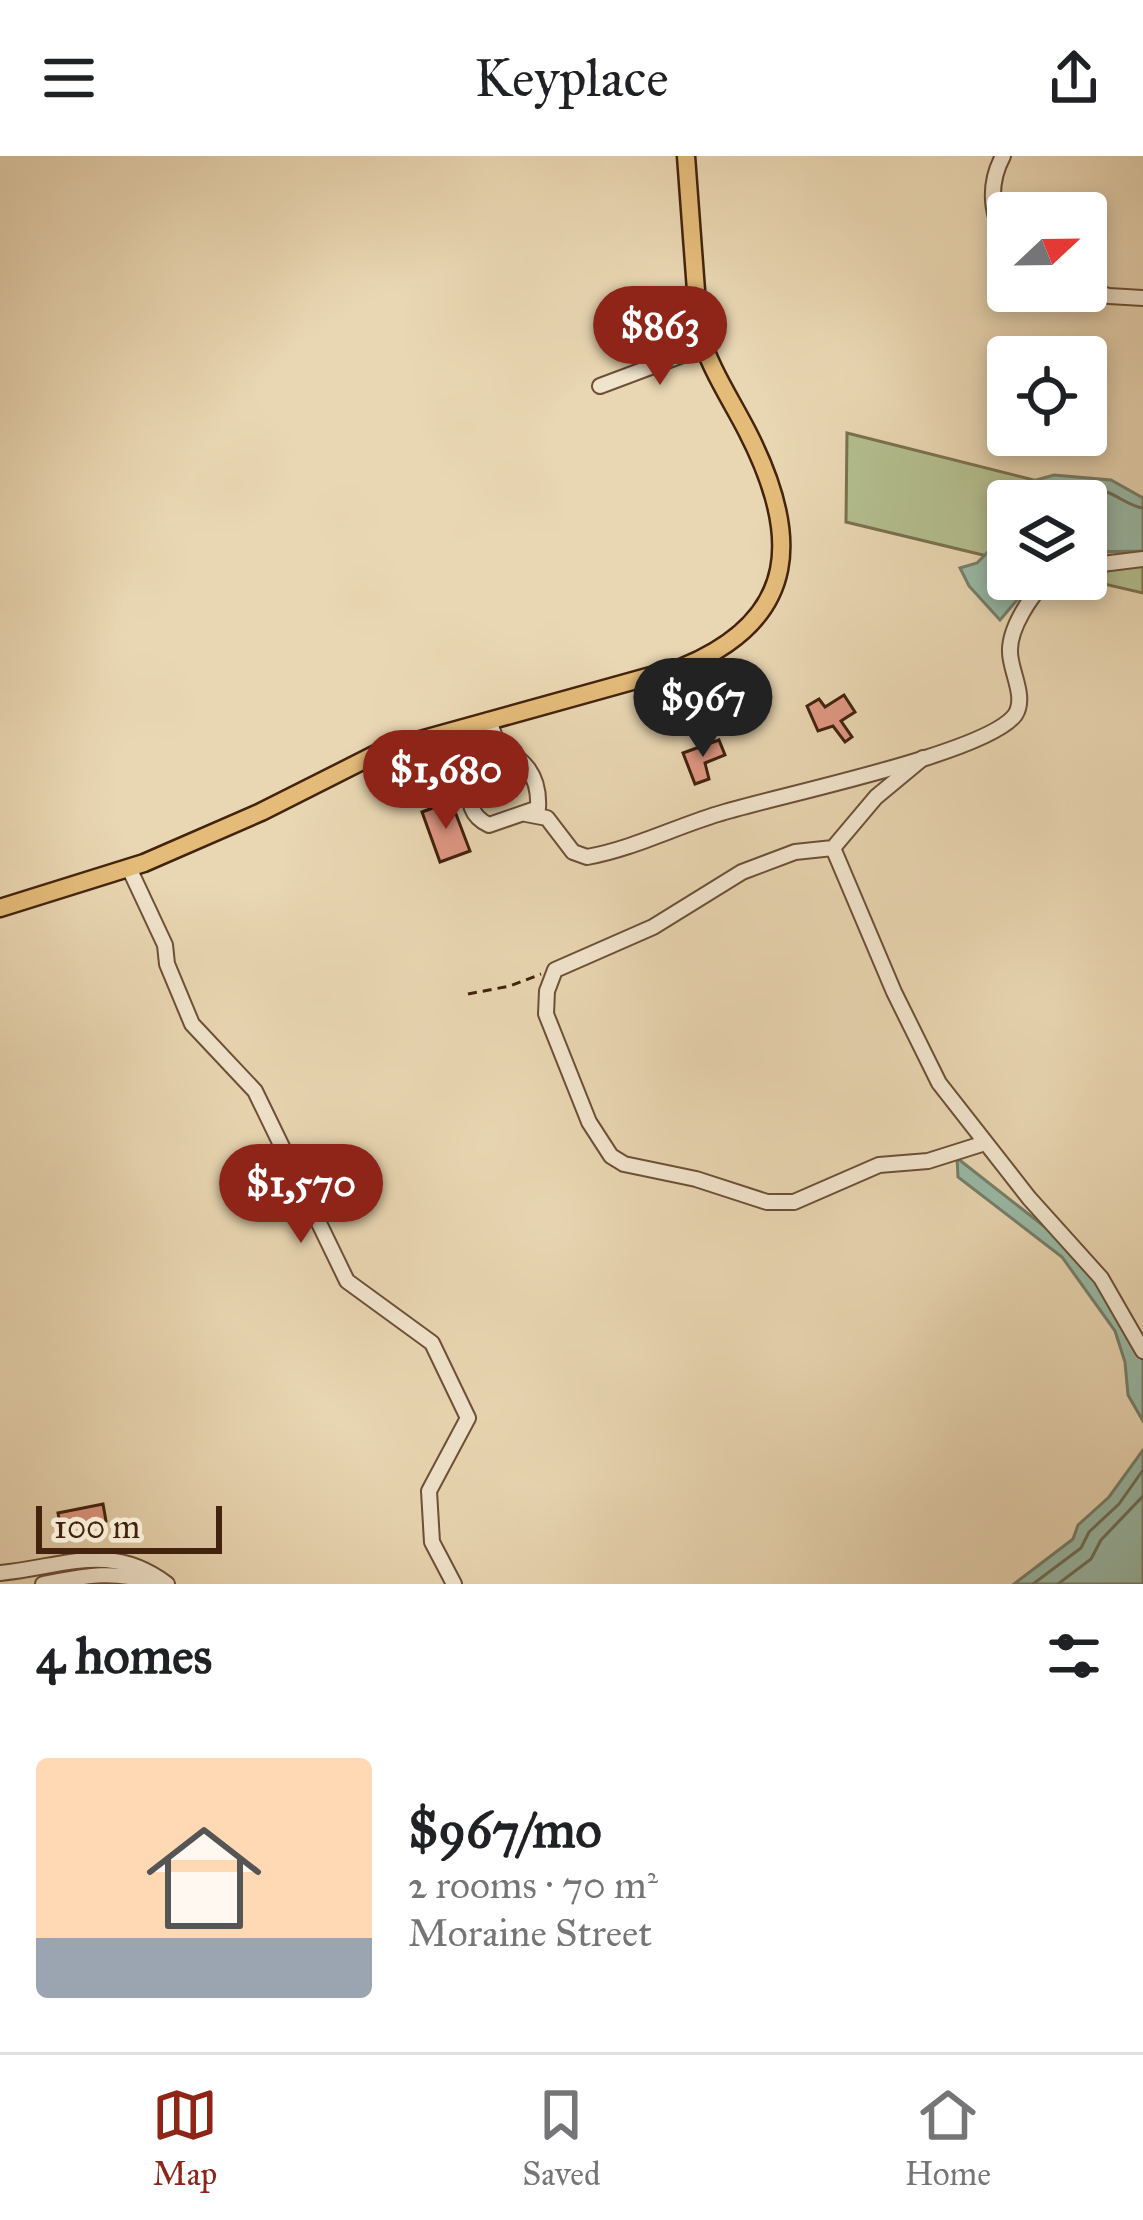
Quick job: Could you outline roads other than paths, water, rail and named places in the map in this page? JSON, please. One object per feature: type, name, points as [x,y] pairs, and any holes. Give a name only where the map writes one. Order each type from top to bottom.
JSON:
[{"type":"main road","points":[[0,908],[135,866],[243,820],[356,762],[655,676],[703,659],[743,632],[772,596],[783,566],[779,511],[758,453],[704,347],[693,285],[686,156]]},
{"type":"street","points":[[992,192],[1003,156]]},
{"type":"street","points":[[1107,295],[1143,298]]},
{"type":"street","points":[[600,386],[704,347]]},
{"type":"street","points":[[1107,563],[1143,559]]},
{"type":"street","points":[[526,814],[547,818],[573,852],[587,857],[979,738],[1015,716],[1019,704],[1011,639],[1034,600]]},
{"type":"street","points":[[489,720],[497,742],[522,758],[534,774],[538,808],[489,825],[474,813],[469,793],[479,763],[497,742]]},
{"type":"street","points":[[922,758],[876,797],[833,848],[795,852],[742,872],[653,927],[554,970],[546,1014],[589,1122],[611,1156],[624,1164],[696,1179],[766,1202],[794,1202],[879,1165],[928,1161],[985,1142]]},
{"type":"street","points":[[833,848],[924,1058],[985,1142],[1101,1277],[1143,1351]]},
{"type":"street","points":[[135,866],[165,945],[167,964],[193,1024],[255,1091],[347,1281],[432,1343],[468,1418],[429,1491],[432,1542],[454,1584]]},
{"type":"street","points":[[0,1573],[81,1568],[122,1559],[167,1584]]},
{"type":"street","points":[[43,1584],[81,1568],[155,1584]]},
{"type":"water","points":[[1054,475],[1111,480],[1143,498],[1143,551],[1107,552],[1107,480],[1036,480]]},
{"type":"water","points":[[987,553],[987,600],[1017,600],[1000,620],[969,586],[960,568],[977,563]]},
{"type":"water","points":[[957,1158],[1082,1256],[1143,1357],[1143,1421],[1128,1395],[1125,1362],[1115,1331],[1062,1257],[958,1177]]},
{"type":"water","points":[[1143,1450],[1143,1584],[1014,1584],[1073,1539],[1078,1525],[1109,1497]]}]
